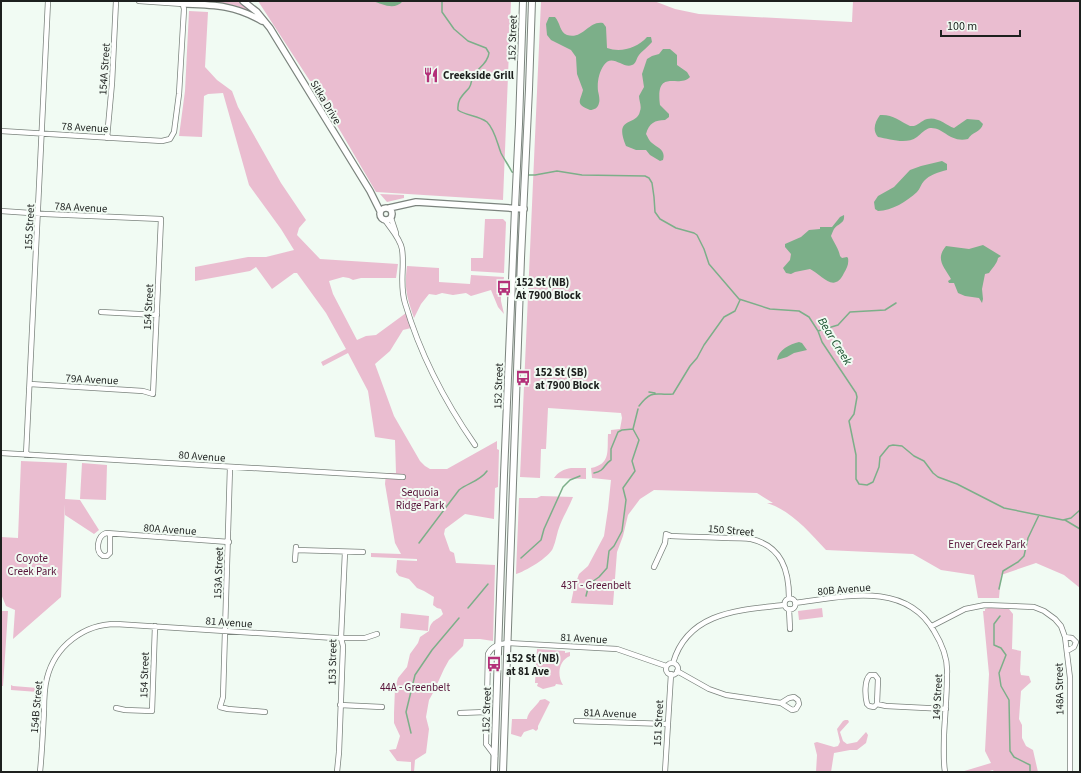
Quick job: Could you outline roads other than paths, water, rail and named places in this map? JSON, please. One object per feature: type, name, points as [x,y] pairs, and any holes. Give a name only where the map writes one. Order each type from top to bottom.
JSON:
[{"type":"main road","name":"152 Street","points":[[494,772],[523,1]]},
{"type":"main road","name":"152 Street","points":[[503,772],[532,1]]},
{"type":"street","name":"155 Street","points":[[26,455],[48,1]]},
{"type":"street","name":"154A Street","points":[[107,138],[112,83],[116,1]]},
{"type":"street","points":[[139,1],[182,2],[228,7],[245,12],[266,23]]},
{"type":"street","name":"Sitka Drive","points":[[243,1],[257,12],[266,23],[370,191],[387,213]]},
{"type":"street","name":"78 Avenue","points":[[1,131],[107,138],[168,140],[172,138],[180,88],[184,9],[182,2]]},
{"type":"street","points":[[475,445],[455,416],[441,390],[413,328],[402,294],[402,250],[387,213],[416,202],[524,209]]},
{"type":"street","name":"78A Avenue","points":[[1,211],[161,219]]},
{"type":"street","name":"154 Street","points":[[153,394],[161,219]]},
{"type":"street","points":[[101,312],[157,315]]},
{"type":"street","name":"79A Avenue","points":[[30,384],[143,391],[153,394]]},
{"type":"street","name":"80 Avenue","points":[[1,453],[403,477]]},
{"type":"street","name":"153A Street","points":[[230,467],[229,542],[223,697],[220,707],[265,712]]},
{"type":"street","points":[[102,534],[110,534],[110,553],[107,556],[102,556],[98,551],[99,539],[102,534]]},
{"type":"street","name":"80A Avenue","points":[[110,534],[229,542]]},
{"type":"street","name":"150 Street","points":[[654,567],[666,534],[671,536],[751,539],[761,542],[771,548],[782,561],[788,577],[789,598]]},
{"type":"street","points":[[295,560],[296,548],[363,552]]},
{"type":"street","name":"153 Street","points":[[337,772],[339,758],[343,646],[341,638],[345,552]]},
{"type":"street","name":"80B Avenue","points":[[795,603],[858,595],[879,596],[897,600],[910,607],[919,613],[932,626]]},
{"type":"street","points":[[784,605],[786,600],[789,598],[792,599],[795,603],[794,607],[789,609]]},
{"type":"street","points":[[673,663],[677,652],[686,638],[696,628],[708,620],[732,611],[784,605],[789,609],[790,629]]},
{"type":"street","name":"148A Street","points":[[932,626],[960,611],[983,605],[1029,606],[1039,608],[1047,612],[1060,624],[1065,637],[1070,683],[1070,772]]},
{"type":"street","name":"81 Avenue","points":[[81,633],[93,627],[112,624],[341,638],[365,638],[377,634]]},
{"type":"street","name":"154 Street","points":[[116,708],[125,710],[152,711],[155,626]]},
{"type":"street","name":"149 Street","points":[[932,626],[941,644],[948,672],[944,751],[945,772]]},
{"type":"street","name":"154B Street","points":[[40,772],[47,677],[53,662],[62,648],[81,633]]},
{"type":"street","points":[[1065,637],[1072,638],[1076,642],[1074,647],[1067,651]]},
{"type":"street","name":"81 Avenue","points":[[498,644],[507,643],[616,649],[666,666]]},
{"type":"street","points":[[495,756],[486,744],[486,712],[488,654],[490,650],[498,644]]},
{"type":"street","points":[[673,663],[669,663],[666,666],[666,669],[671,674],[674,674],[677,671]]},
{"type":"street","points":[[673,663],[677,666],[677,671]]},
{"type":"street","points":[[677,671],[709,689],[723,694],[740,698],[781,703]]},
{"type":"street","name":"151 Street","points":[[665,772],[671,674]]},
{"type":"street","points":[[877,704],[878,679],[875,675],[870,675],[866,680],[866,704],[868,706],[872,707],[877,704],[886,706],[946,709]]},
{"type":"street","points":[[340,705],[382,707]]},
{"type":"street","points":[[460,713],[486,712]]},
{"type":"street","name":"81A Avenue","points":[[576,721],[667,724]]},
{"type":"waterway","name":"Bear Creek","points":[[442,1],[442,12],[454,29],[468,41],[486,48],[489,53],[485,63],[475,73],[470,86],[459,100],[458,110],[480,118],[490,125],[502,155],[512,172],[516,173]]},
{"type":"waterway","name":"Bear Creek","points":[[527,175],[557,171],[582,175],[645,176],[649,178],[652,183],[655,212],[660,219],[676,228],[697,235],[709,264],[739,299],[770,309],[799,311],[809,317],[818,331],[822,342],[856,393],[857,397],[854,414],[849,421],[856,455],[856,479],[859,484],[867,485],[873,482],[879,467],[880,457],[889,446],[902,446],[914,456],[924,461],[938,477],[957,484],[1004,508],[1063,520],[1071,518],[1080,510]]},
{"type":"waterway","points":[[639,406],[651,395],[673,394],[704,345],[724,317],[735,311],[740,300]]},
{"type":"waterway","points":[[818,331],[838,325],[850,312],[885,310],[896,303]]},
{"type":"waterway","points":[[649,392],[655,393]]},
{"type":"waterway","points":[[594,473],[600,471],[611,460],[611,449],[618,432],[633,429],[638,409]]},
{"type":"waterway","points":[[586,596],[589,584],[599,577],[607,568],[609,551],[614,546],[622,531],[626,500],[623,488],[635,471],[632,461],[639,440],[633,429]]},
{"type":"waterway","points":[[419,543],[459,490],[477,480],[487,471]]},
{"type":"waterway","points":[[521,558],[541,540],[544,529],[563,487],[570,480],[580,476]]},
{"type":"waterway","points":[[999,589],[1003,571],[1018,562],[1024,556],[1028,538],[1039,515]]},
{"type":"waterway","points":[[1065,520],[1080,529]]},
{"type":"waterway","points":[[468,608],[488,584]]},
{"type":"waterway","points":[[1000,616],[994,624],[994,645],[1001,648],[1006,655],[999,673],[1001,686],[1009,700],[1010,751],[1014,757],[1030,765],[1030,772]]},
{"type":"waterway","points":[[411,733],[406,712],[415,675],[432,650],[459,618]]},
{"type":"place","name":"Creekside Grill","points":[[431,75]]},
{"type":"place","name":"152 St (NB) At 7900 Block","points":[[504,288]]},
{"type":"place","name":"152 St (SB) at 7900 Block","points":[[523,378]]},
{"type":"place","name":"152 St (NB) at 81 Ave","points":[[494,664]]},
{"type":"park label","name":"Sequoia Ridge Park","points":[[420,498]]},
{"type":"park label","name":"Enver Creek Park","points":[[987,544]]},
{"type":"park label","name":"Coyote Creek Park","points":[[32,564]]},
{"type":"park label","name":"43T - Greenbelt","points":[[596,585]]},
{"type":"park label","name":"44A - Greenbelt","points":[[415,687]]}]
